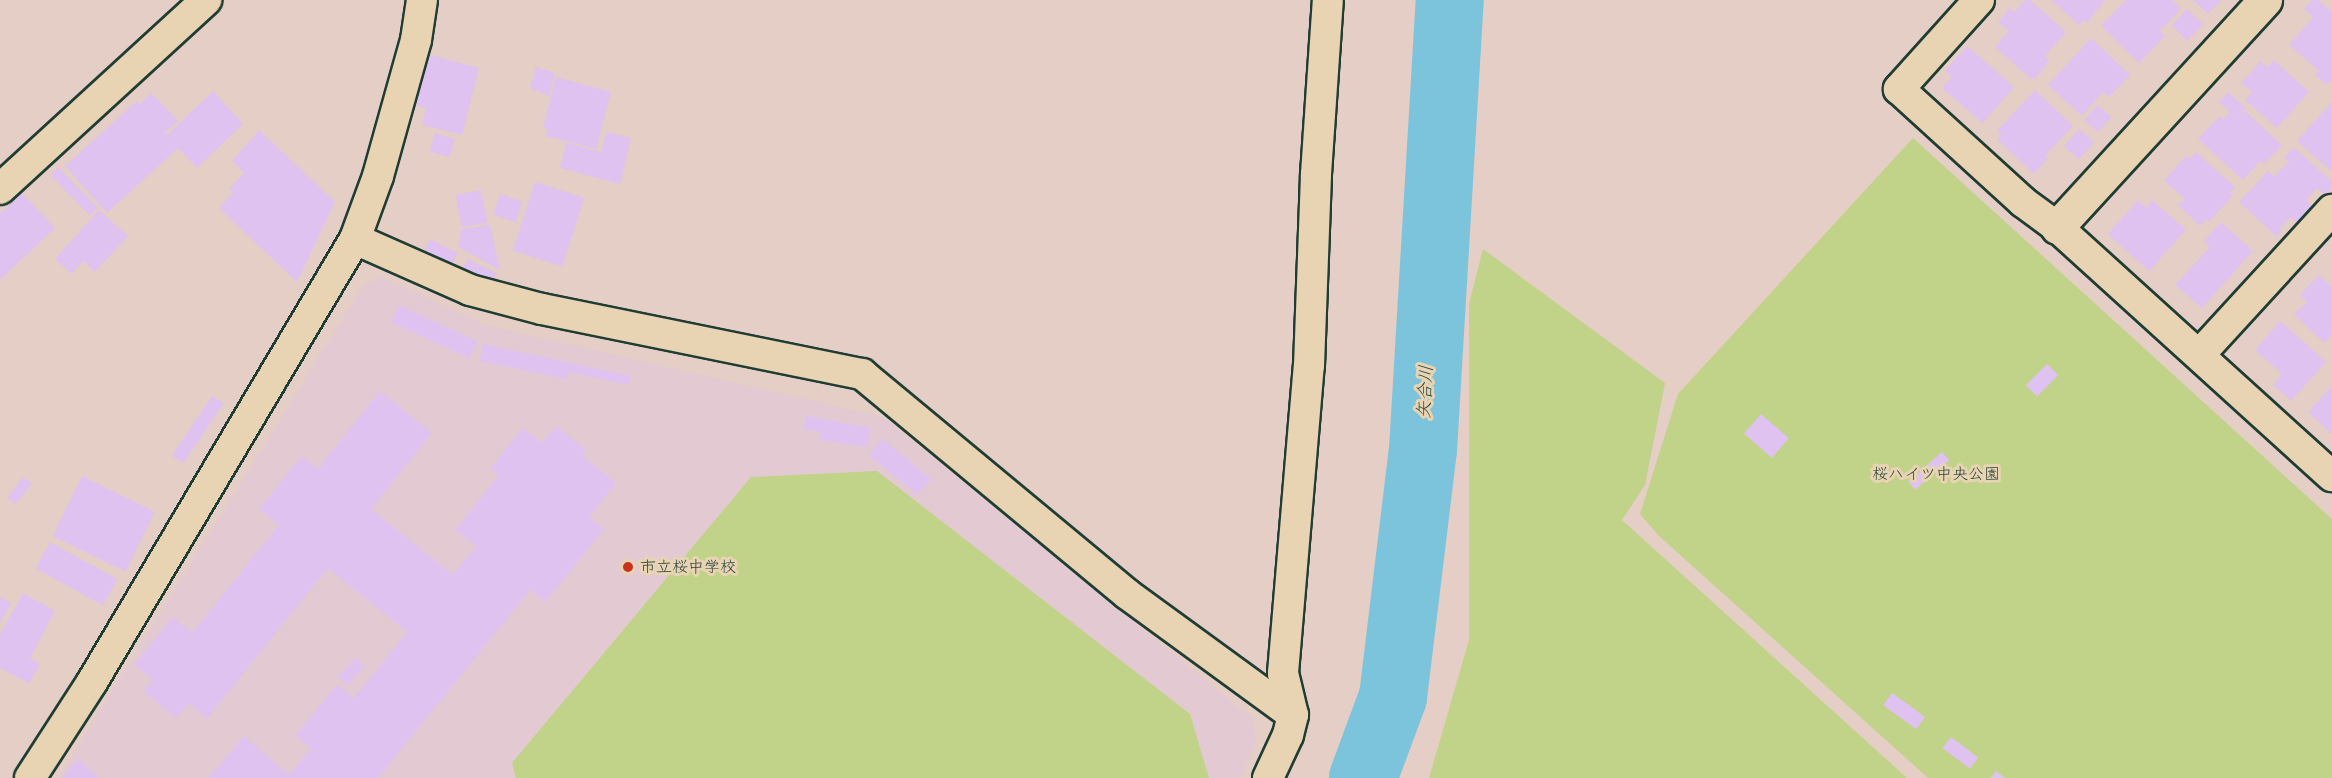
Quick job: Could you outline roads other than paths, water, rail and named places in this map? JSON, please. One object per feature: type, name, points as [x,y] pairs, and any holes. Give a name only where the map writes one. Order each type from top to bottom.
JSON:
[{"type":"street","points":[[0,189],[206,0]]},
{"type":"street","points":[[30,778],[92,682],[355,239],[378,176],[416,40],[422,0]]},
{"type":"street","points":[[1268,778],[1288,735],[1293,715],[1283,673],[1309,366],[1316,174],[1328,0]]},
{"type":"street","points":[[1979,0],[1899,89],[2023,202],[2057,227],[2332,476]]},
{"type":"street","points":[[2057,227],[2265,0]]},
{"type":"street","points":[[2199,355],[2332,210]]},
{"type":"street","points":[[355,239],[470,290],[542,309],[862,374],[1127,594],[1293,715]]},
{"type":"waterway","name":"矢合川","points":[[1363,778],[1393,697],[1423,450],[1450,0]]},
{"type":"place","name":"市立桜中学校","points":[[628,567]]},
{"type":"park label","name":"桜ハイツ中央公園","points":[[1936,474]]}]
